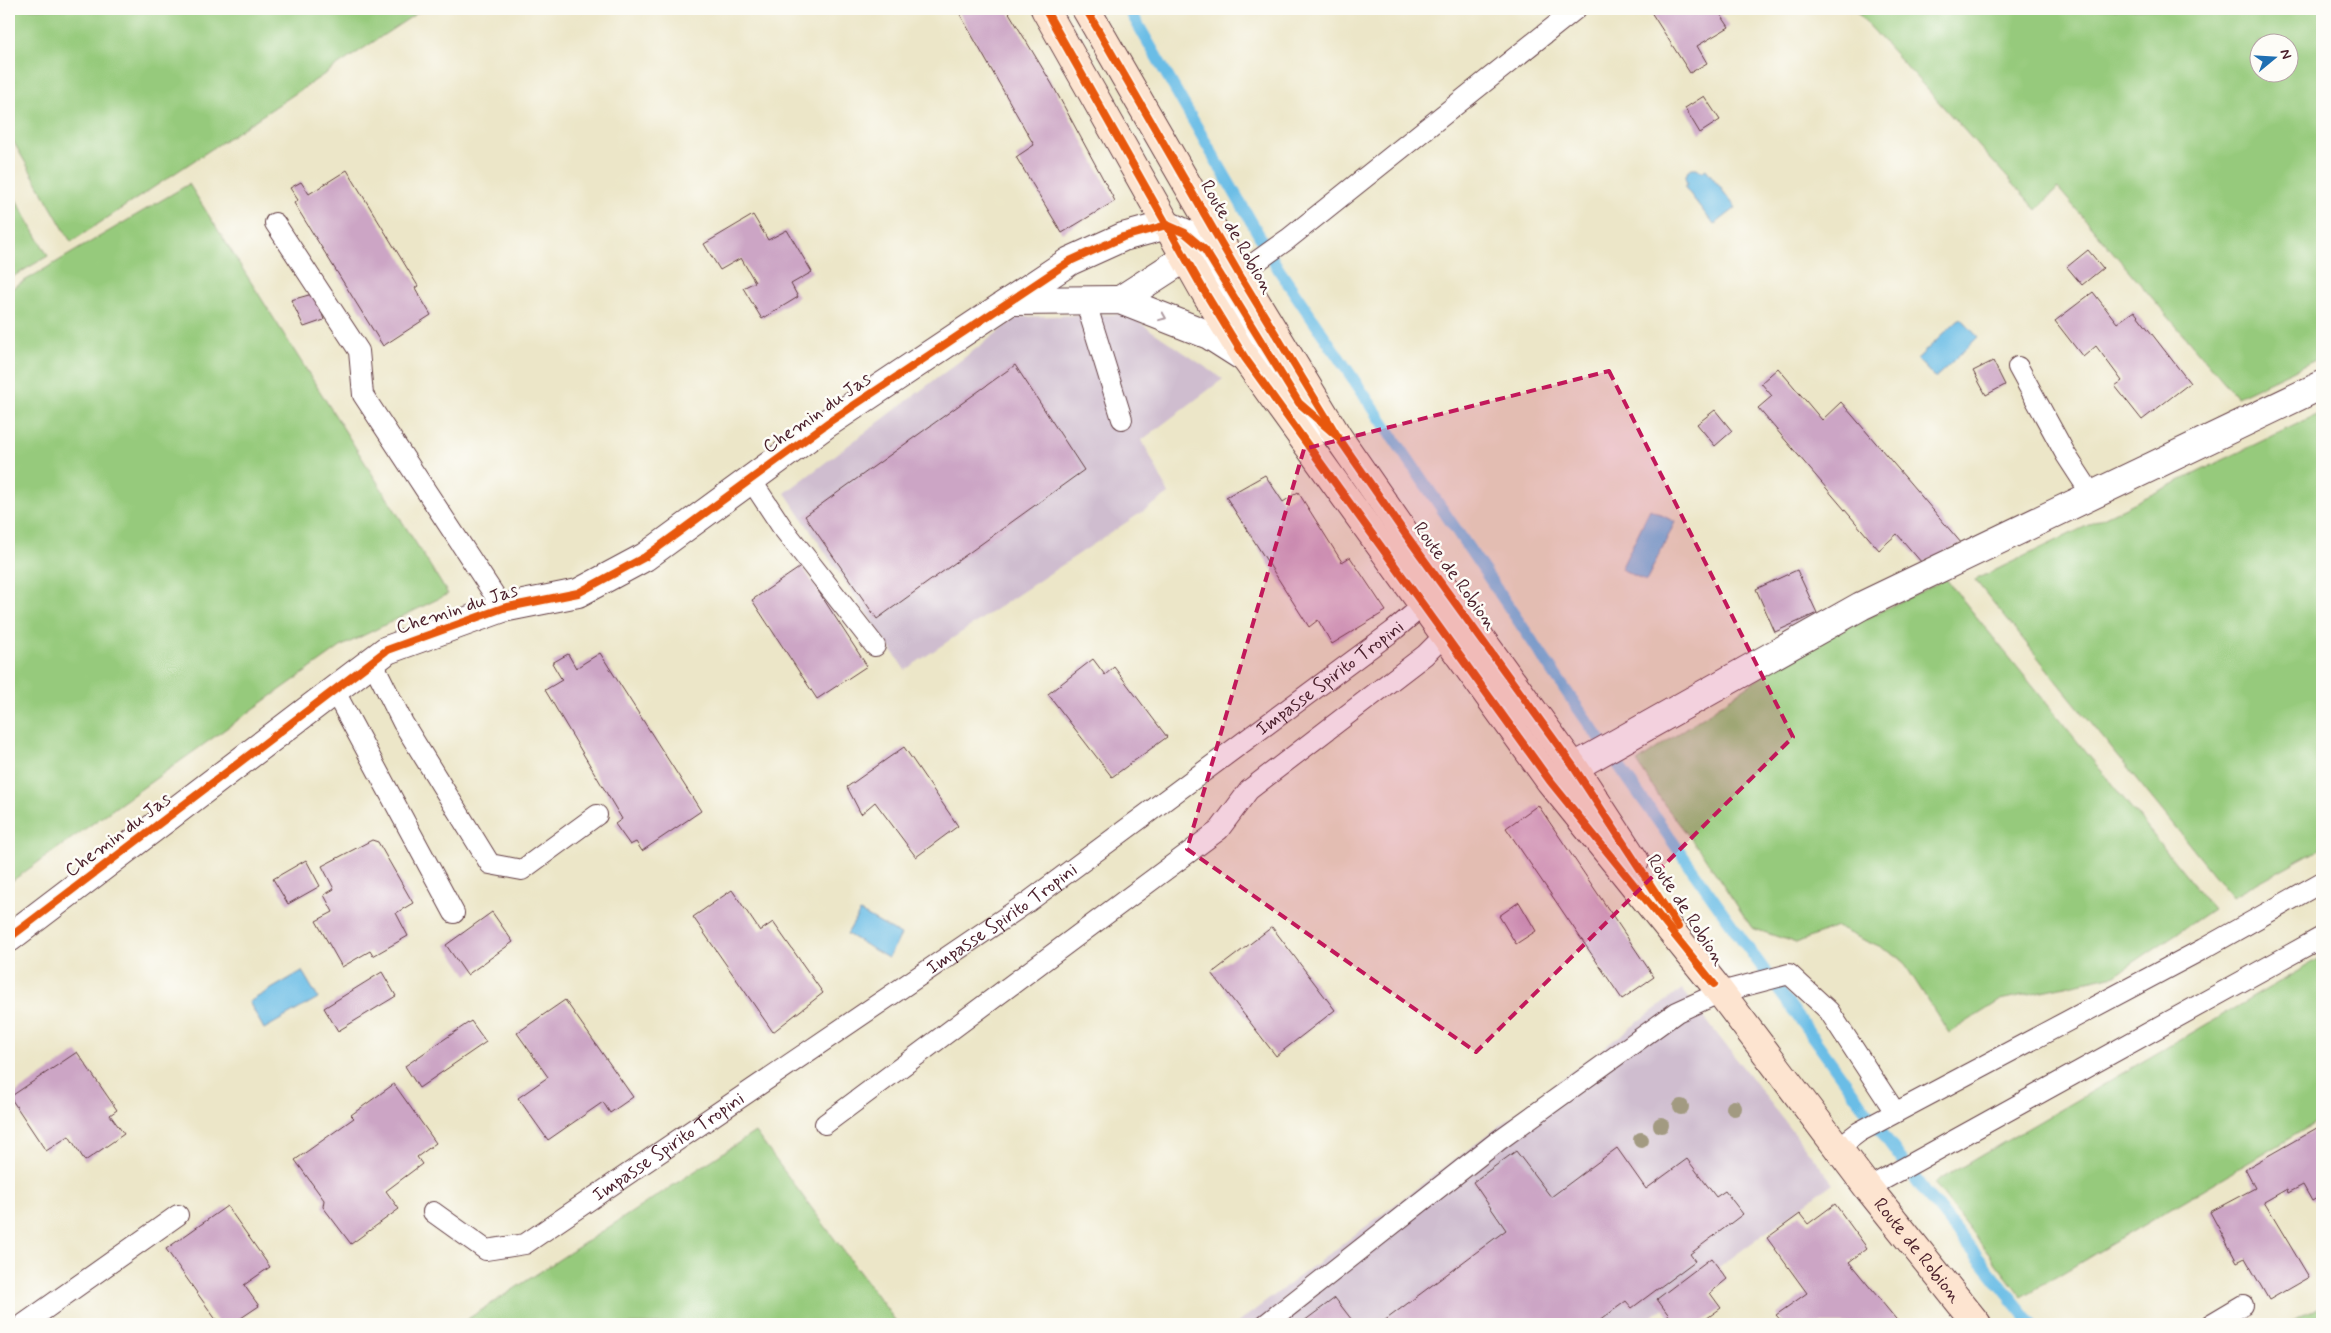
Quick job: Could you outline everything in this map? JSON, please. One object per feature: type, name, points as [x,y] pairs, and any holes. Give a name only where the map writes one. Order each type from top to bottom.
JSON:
[{"type":"main road","name":"Route de Robion","points":[[1045,9],[1167,225],[1190,249],[1245,358],[1550,781],[1717,988],[1868,1188],[1977,1324]]},
{"type":"main road","name":"Route de Robion","points":[[1086,9],[1239,274],[1338,437],[1444,588],[1574,766],[1717,988]]},
{"type":"street","points":[[1189,188],[1196,214],[1190,249]]},
{"type":"street","name":"Chemin du Jas","points":[[9,938],[387,650],[503,608],[578,593],[645,557],[829,422],[1070,261],[1123,237],[1167,225]]},
{"type":"street","points":[[1120,300],[1190,249],[1205,250],[1299,402],[1338,437]]},
{"type":"street","points":[[1012,301],[1120,300],[1209,335],[1245,358]]},
{"type":"street","points":[[1550,781],[1861,606],[2322,385]]},
{"type":"lane","points":[[1239,274],[1288,239],[1576,9]]},
{"type":"lane","points":[[275,223],[359,351],[363,394],[503,608]]},
{"type":"lane","points":[[1085,300],[1122,419]]},
{"type":"lane","points":[[2018,367],[2066,455],[2092,495]]},
{"type":"lane","points":[[751,480],[782,527],[875,646]]},
{"type":"lane","name":"Impasse Spirito Tropini","points":[[433,1212],[486,1250],[525,1244],[547,1227],[1028,902],[1394,631],[1444,588]]},
{"type":"lane","points":[[825,1124],[1219,830],[1249,790],[1425,656],[1444,636]]},
{"type":"lane","points":[[372,661],[403,723],[490,864],[522,870],[597,815]]},
{"type":"lane","points":[[334,690],[454,913]]},
{"type":"lane","points":[[1838,1148],[1859,1132],[1895,1112],[2203,949],[2322,882]]},
{"type":"lane","points":[[1868,1188],[2322,937]]},
{"type":"lane","points":[[1266,1324],[1498,1140],[1677,1012],[1717,988],[1789,974],[1829,1011],[1895,1112]]},
{"type":"lane","points":[[24,1324],[178,1215]]},
{"type":"lane","points":[[2211,1324],[2243,1305]]},
{"type":"highlighted area","points":[[1609,371],[1793,737],[1476,1052],[1187,849],[1304,449]]},
{"type":"shaded area","points":[[1127,314],[1223,379],[1142,440],[1169,494],[905,670],[785,493],[1018,317]]},
{"type":"shaded area","points":[[1682,989],[1833,1183],[1642,1324],[1236,1324]]},
{"type":"green space","points":[[9,9],[423,9],[71,242],[9,134]]},
{"type":"green space","points":[[1854,9],[2322,9],[2322,357],[2237,397],[2058,188],[2037,210]]},
{"type":"green space","points":[[189,184],[448,594],[342,646],[9,883],[9,290]]},
{"type":"green space","points":[[9,187],[48,256],[9,279]]},
{"type":"green space","points":[[2322,412],[2322,847],[2232,897],[1975,580]]},
{"type":"green space","points":[[1946,579],[2213,909],[2115,975],[2001,1000],[1949,1033],[1900,957],[1836,927],[1796,943],[1752,928],[1702,853],[1664,804],[1637,762],[1796,653]]},
{"type":"green space","points":[[2322,957],[2322,1119],[2022,1297],[1934,1183]]},
{"type":"green space","points":[[755,1132],[898,1324],[460,1324]]},
{"type":"green space","points":[[2322,1305],[2322,1324],[2289,1324]]},
{"type":"water","points":[[1692,168],[1697,168],[1702,172],[1706,169],[1736,208],[1714,225],[1684,186],[1687,184],[1685,178],[1688,171]]},
{"type":"water","points":[[1960,318],[1978,337],[1935,378],[1917,359]]},
{"type":"water","points":[[1650,509],[1675,522],[1646,581],[1621,569]]},
{"type":"water","points":[[860,912],[901,935],[888,958],[847,934]]},
{"type":"water","points":[[302,971],[318,998],[264,1029],[249,1002]]},
{"type":"building","points":[[957,9],[1013,9],[1008,11],[1052,84],[1115,201],[1062,233],[1016,157],[1034,145]]},
{"type":"building","points":[[1649,9],[1717,9],[1729,27],[1697,46],[1707,63],[1690,73]]},
{"type":"building","points":[[1704,96],[1720,120],[1700,133],[1685,108]]},
{"type":"building","points":[[347,170],[418,286],[415,288],[431,315],[383,346],[294,203],[298,200],[290,188],[301,182],[309,194]]},
{"type":"building","points":[[753,215],[768,240],[787,230],[812,272],[791,284],[798,297],[762,319],[743,288],[755,282],[741,258],[720,270],[704,244]]},
{"type":"building","points":[[2088,250],[2103,268],[2082,285],[2067,267]]},
{"type":"building","points":[[2093,292],[2117,323],[2134,311],[2190,383],[2142,420],[2115,386],[2122,381],[2096,346],[2083,357],[2055,321]]},
{"type":"building","points":[[316,293],[324,320],[304,327],[291,300]]},
{"type":"building","points":[[1993,361],[2005,385],[1986,395],[1973,371]]},
{"type":"building","points":[[1015,365],[1084,470],[877,619],[805,516]]},
{"type":"building","points":[[1778,368],[1822,420],[1841,402],[1962,544],[1922,563],[1897,534],[1879,550],[1758,408],[1772,396],[1761,383]]},
{"type":"building","points":[[1715,410],[1732,431],[1715,446],[1697,424]]},
{"type":"building","points":[[1265,475],[1283,502],[1298,492],[1342,562],[1350,557],[1386,611],[1332,644],[1318,620],[1309,627],[1226,497]]},
{"type":"building","points":[[802,566],[867,666],[817,699],[752,600]]},
{"type":"building","points":[[1797,570],[1817,613],[1775,632],[1756,589]]},
{"type":"building","points":[[600,653],[701,811],[642,851],[636,842],[630,845],[615,824],[622,819],[545,690],[562,680],[552,663],[568,654],[576,668]]},
{"type":"building","points":[[1093,659],[1105,675],[1114,667],[1167,737],[1112,777],[1048,694]]},
{"type":"building","points":[[904,747],[958,826],[916,857],[875,802],[861,814],[847,787]]},
{"type":"building","points":[[1538,805],[1654,977],[1622,999],[1506,828]]},
{"type":"building","points":[[372,840],[378,842],[413,903],[396,913],[408,936],[373,956],[370,951],[342,967],[316,921],[333,912],[324,895],[334,889],[322,866]]},
{"type":"building","points":[[306,860],[320,886],[288,904],[273,879]]},
{"type":"building","points":[[732,890],[760,931],[773,922],[823,993],[773,1032],[693,917]]},
{"type":"building","points":[[1519,902],[1536,931],[1516,944],[1499,916]]},
{"type":"building","points":[[492,912],[513,942],[467,975],[446,945]]},
{"type":"building","points":[[1272,927],[1335,1010],[1276,1056],[1212,973]]},
{"type":"building","points":[[382,972],[396,996],[338,1031],[324,1008]]},
{"type":"building","points":[[565,1000],[633,1097],[610,1113],[603,1102],[548,1140],[518,1098],[548,1077],[517,1033]]},
{"type":"building","points":[[471,1021],[486,1042],[419,1088],[405,1066]]},
{"type":"building","points":[[77,1052],[117,1110],[110,1115],[124,1134],[85,1161],[69,1136],[46,1151],[10,1097]]},
{"type":"building","points":[[394,1084],[436,1143],[417,1157],[422,1164],[386,1191],[399,1209],[351,1244],[323,1207],[324,1200],[295,1160],[354,1118],[351,1115]]},
{"type":"building","points":[[2322,1125],[2322,1195],[2312,1201],[2303,1185],[2288,1193],[2287,1189],[2264,1202],[2309,1277],[2269,1300],[2245,1258],[2237,1262],[2210,1212],[2255,1188],[2245,1169]]},
{"type":"building","points":[[1617,1148],[1646,1189],[1687,1159],[1716,1197],[1725,1191],[1743,1214],[1690,1254],[1695,1261],[1632,1308],[1626,1301],[1595,1324],[1380,1324],[1506,1230],[1473,1182],[1516,1151],[1551,1197]]},
{"type":"building","points":[[1835,1204],[1867,1248],[1849,1262],[1900,1324],[1784,1324],[1776,1315],[1807,1293],[1767,1238],[1800,1214],[1808,1224]]},
{"type":"building","points":[[227,1206],[270,1267],[244,1285],[259,1306],[232,1324],[219,1324],[166,1249]]},
{"type":"building","points":[[1711,1258],[1727,1279],[1710,1293],[1721,1308],[1699,1324],[1675,1324],[1657,1299]]},
{"type":"building","points":[[1335,1298],[1355,1324],[1300,1324]]},
{"type":"waterway","points":[[1129,9],[1279,270],[1575,704],[1746,945],[1925,1192],[2032,1324]]},
{"type":"cycle path","points":[[1045,9],[1203,289],[1245,358],[1550,781],[1714,984]]},
{"type":"cycle path","points":[[1086,9],[1239,274],[1338,437],[1406,535],[1573,766],[1678,927]]},
{"type":"cycle path","points":[[9,938],[387,650],[503,608],[578,593],[645,557],[829,422],[1070,261],[1123,237],[1167,225],[1185,233],[1205,250],[1299,403],[1338,437]]}]
